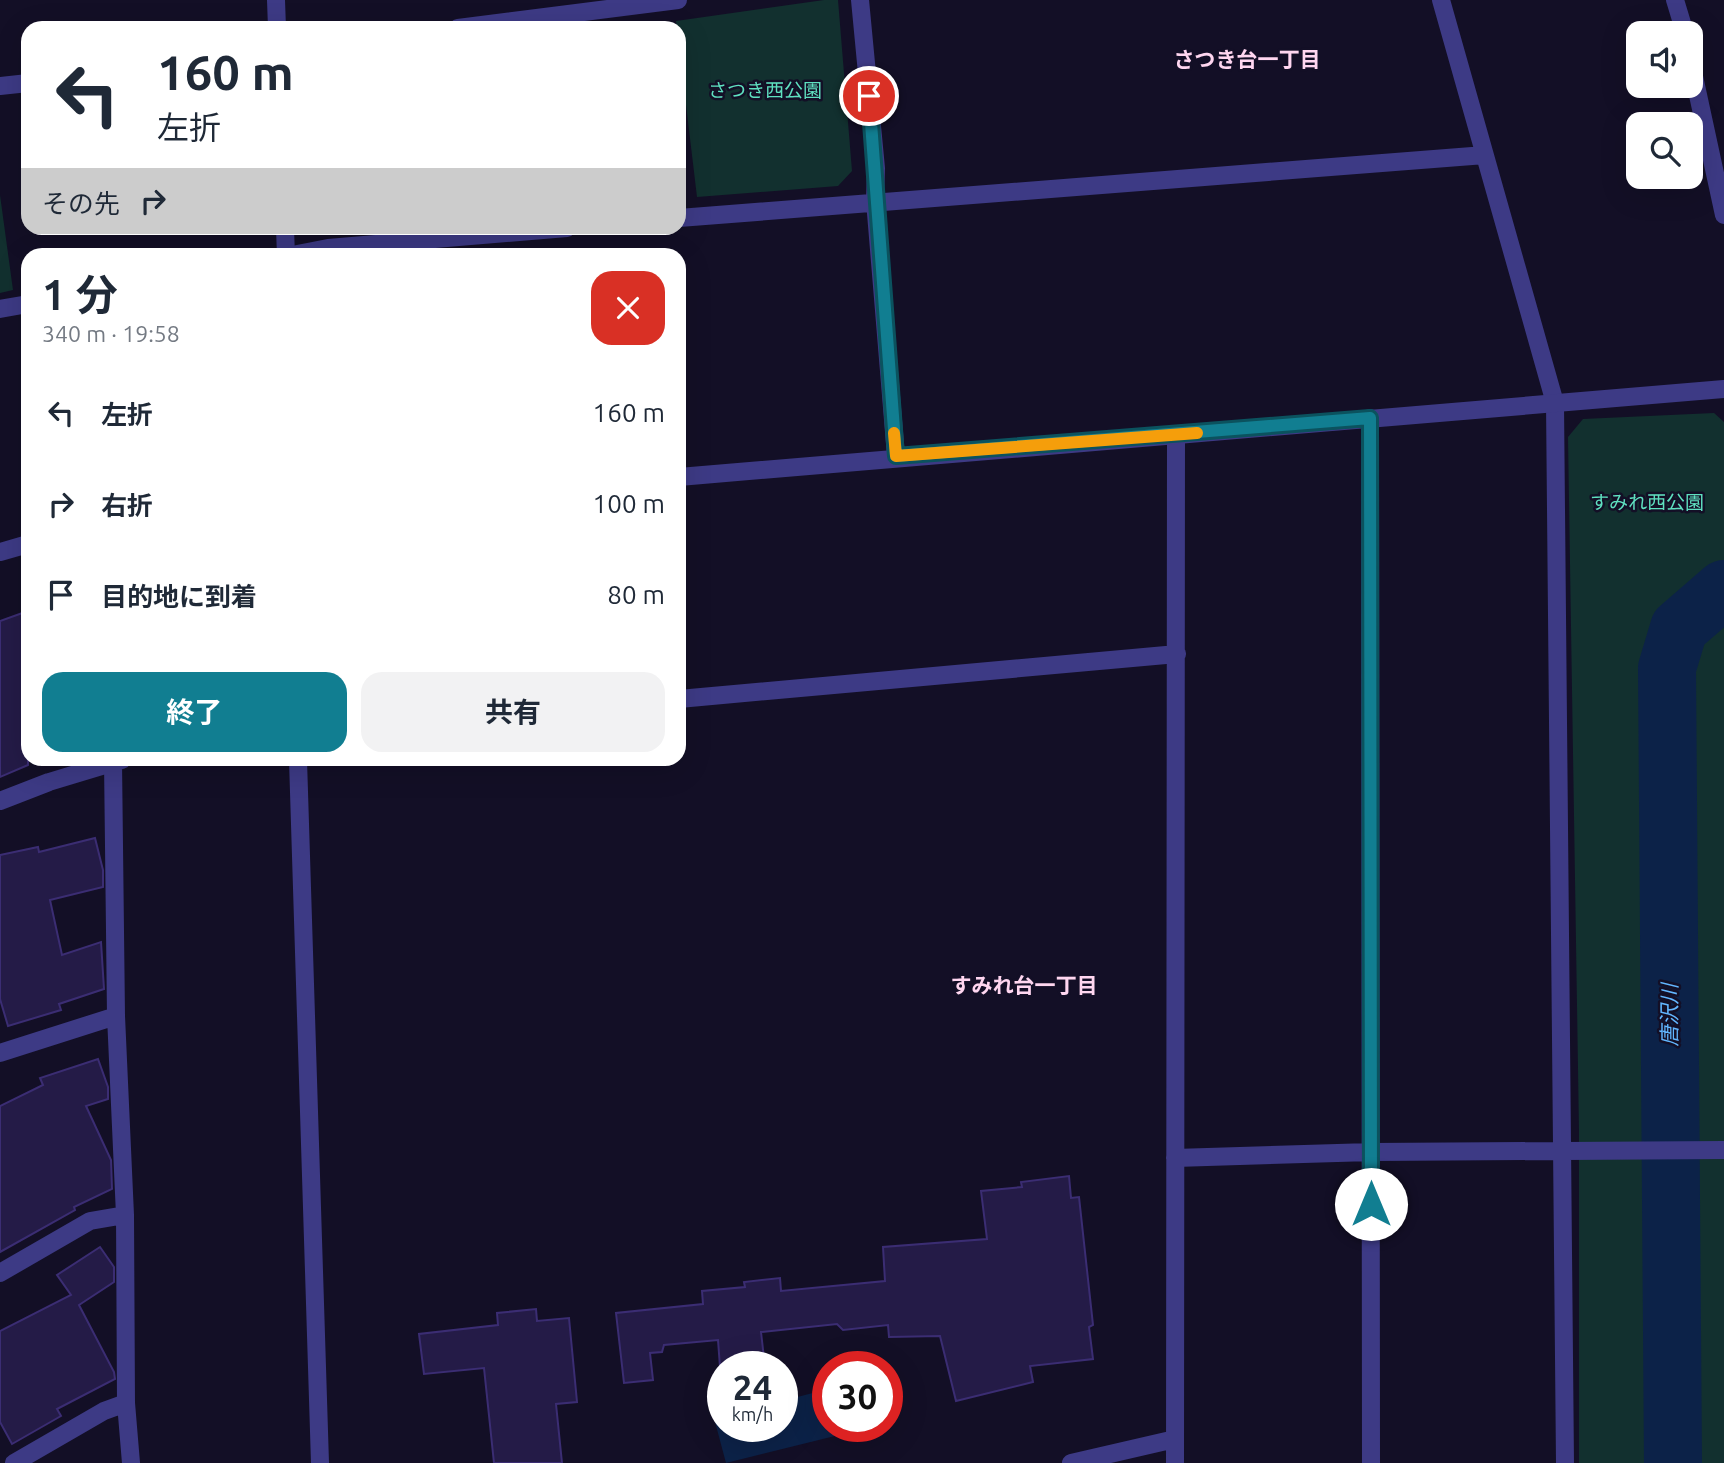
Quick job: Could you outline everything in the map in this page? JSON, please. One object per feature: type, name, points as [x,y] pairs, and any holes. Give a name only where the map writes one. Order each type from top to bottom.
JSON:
[{"type":"street","points":[[276,0],[277,21]]},
{"type":"street","points":[[513,21],[678,0]]},
{"type":"street","points":[[860,0],[876,168],[875,201],[896,456]]},
{"type":"street","points":[[1441,0],[1555,403],[1564,1463]]},
{"type":"street","points":[[1675,0],[1681,21]]},
{"type":"street","points":[[0,86],[21,84]]},
{"type":"street","points":[[1699,98],[1724,215]]},
{"type":"street","points":[[686,217],[1485,155]]},
{"type":"street","points":[[328,248],[483,235]]},
{"type":"street","points":[[0,309],[21,305]]},
{"type":"street","points":[[686,476],[896,456],[1724,389]]},
{"type":"street","points":[[1370,418],[1371,1463]]},
{"type":"street","points":[[1175,1463],[1176,435]]},
{"type":"street","points":[[0,552],[21,546]]},
{"type":"street","points":[[686,698],[1177,654]]},
{"type":"street","points":[[0,802],[98,766]]},
{"type":"street","points":[[117,766],[116,1016],[125,1215],[126,1403],[131,1463]]},
{"type":"street","points":[[298,766],[320,1463]]},
{"type":"street","points":[[0,1054],[116,1016]]},
{"type":"street","points":[[1175,1158],[1371,1152],[1724,1150]]},
{"type":"street","points":[[0,1273],[90,1221],[125,1215]]},
{"type":"street","points":[[15,1463],[104,1412],[126,1403]]},
{"type":"street","points":[[1071,1463],[1175,1439]]},
{"type":"green space","name":"さつき西公園","points":[[838,0],[852,171],[838,186],[697,197],[686,105],[686,21],[676,21]]},
{"type":"green space","points":[[0,195],[13,290],[0,293]]},
{"type":"green space","name":"すみれ西公園","points":[[1714,413],[1724,422],[1724,1463],[1579,1463],[1579,1131],[1568,437],[1583,419]]},
{"type":"water","points":[[812,1393],[812,1442],[726,1463],[720,1442],[798,1442],[798,1397]]},
{"type":"building","points":[[21,614],[21,766],[26,766],[0,777],[0,621]]},
{"type":"building","points":[[95,838],[103,870],[103,887],[50,900],[62,955],[101,942],[104,989],[59,1004],[61,1010],[8,1026],[0,999],[0,855],[38,847],[39,852]]},
{"type":"building","points":[[98,1059],[108,1087],[108,1099],[86,1106],[111,1160],[112,1189],[74,1207],[75,1210],[0,1252],[0,1106],[43,1085],[40,1078]]},
{"type":"building","points":[[1069,1176],[1071,1198],[1079,1197],[1093,1325],[1089,1327],[1093,1359],[1030,1366],[1033,1382],[956,1401],[940,1336],[889,1337],[888,1325],[843,1330],[837,1324],[761,1332],[763,1351],[719,1351],[718,1340],[664,1345],[662,1352],[650,1353],[653,1380],[624,1383],[616,1313],[703,1304],[702,1291],[745,1287],[744,1282],[780,1278],[781,1291],[885,1281],[883,1247],[987,1239],[981,1191],[1022,1187],[1021,1182]]},
{"type":"building","points":[[100,1247],[114,1267],[114,1282],[79,1305],[114,1372],[115,1379],[57,1409],[61,1416],[12,1444],[0,1422],[0,1331],[71,1295],[57,1275]]},
{"type":"building","points":[[536,1309],[537,1321],[569,1318],[577,1402],[556,1404],[562,1463],[494,1463],[484,1368],[424,1374],[419,1334],[498,1325],[497,1313]]},
{"type":"waterway","name":"唐沢川","points":[[1673,1463],[1667,668],[1679,628],[1724,589]]},
{"type":"slow traffic","points":[[894,433],[896,456],[1197,433]]},
{"type":"district","name":"さつき台一丁目","points":[[1247,60]]},
{"type":"district","name":"すみれ台一丁目","points":[[1024,986]]},
{"type":"route","points":[[869,96],[896,456],[1370,418],[1371,1204]]}]
